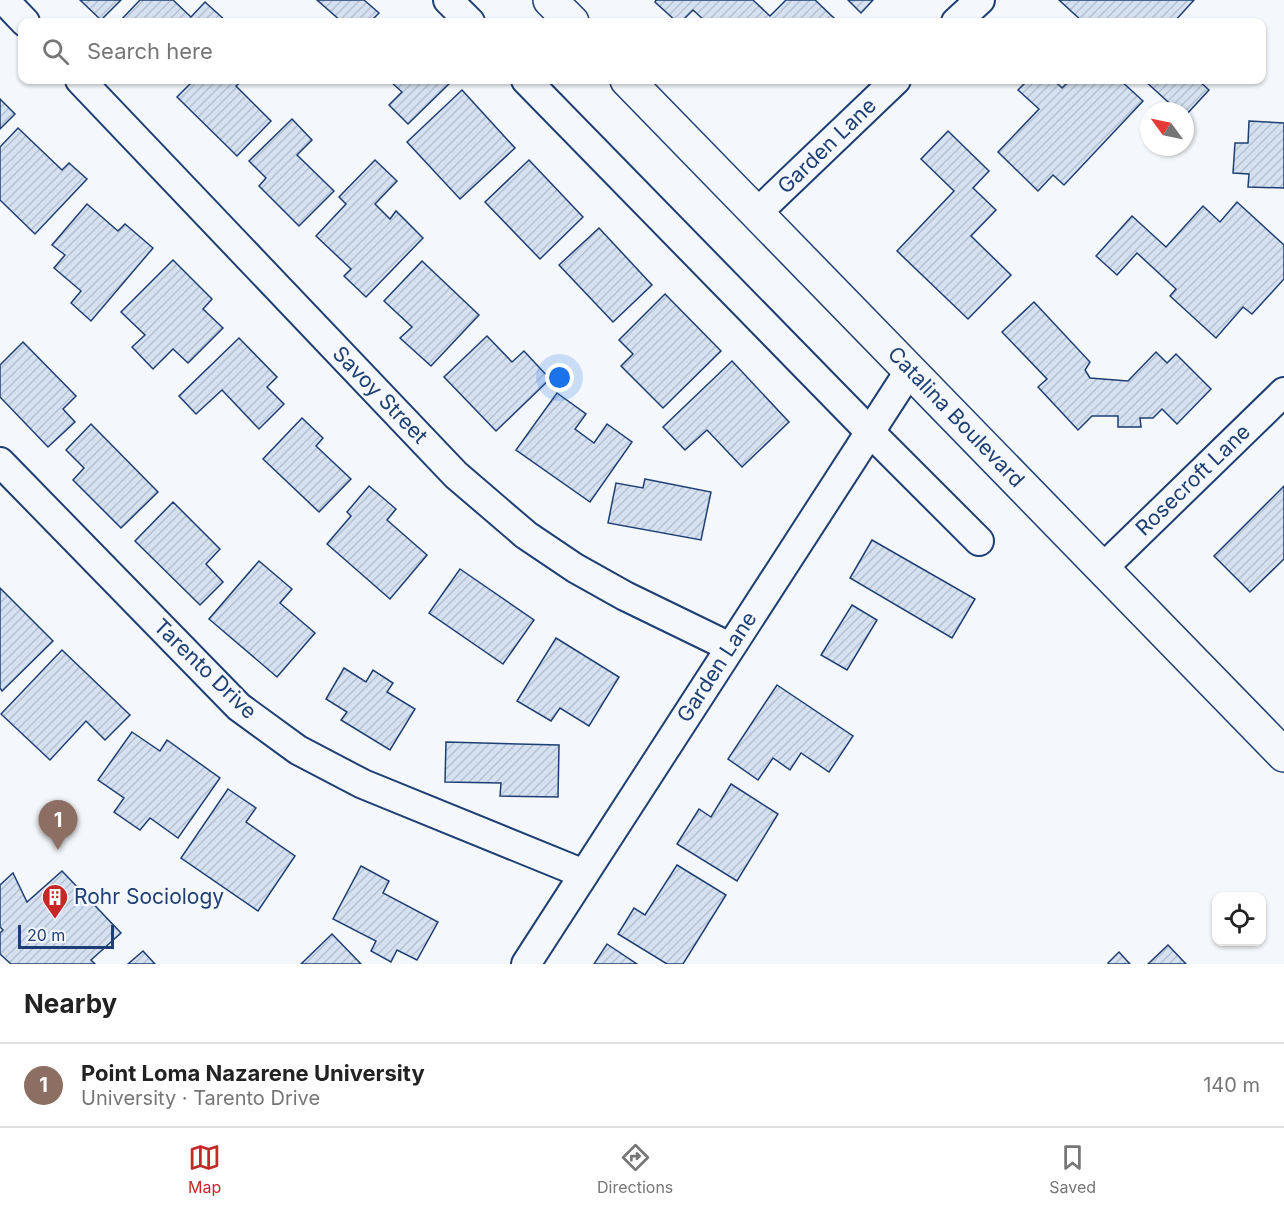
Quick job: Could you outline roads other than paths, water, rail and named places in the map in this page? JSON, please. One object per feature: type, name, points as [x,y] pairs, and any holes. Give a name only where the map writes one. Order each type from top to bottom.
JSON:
[{"type":"main road","points":[[550,0],[568,18]]},
{"type":"main road","name":"Catalina Boulevard","points":[[631,84],[1284,754]]},
{"type":"street","points":[[4,0],[21,18]]},
{"type":"street","points":[[448,0],[466,18]]},
{"type":"street","points":[[960,18],[980,0]]},
{"type":"street","name":"Savoy Street","points":[[84,84],[456,475],[526,535],[575,568],[730,647]]},
{"type":"street","points":[[530,84],[979,541]]},
{"type":"street","name":"Garden Lane","points":[[757,213],[892,84]]},
{"type":"street","name":"Garden Lane","points":[[525,964],[910,370]]},
{"type":"street","name":"Rosecroft Lane","points":[[1103,568],[1284,392]]},
{"type":"street","name":"Tarento Drive","points":[[0,462],[239,707],[298,750],[363,784],[584,874]]},
{"type":"place","name":"Point Loma Nazarene University","points":[[58,850]]},
{"type":"place","name":"Rohr Sociology","points":[[55,920]]}]
